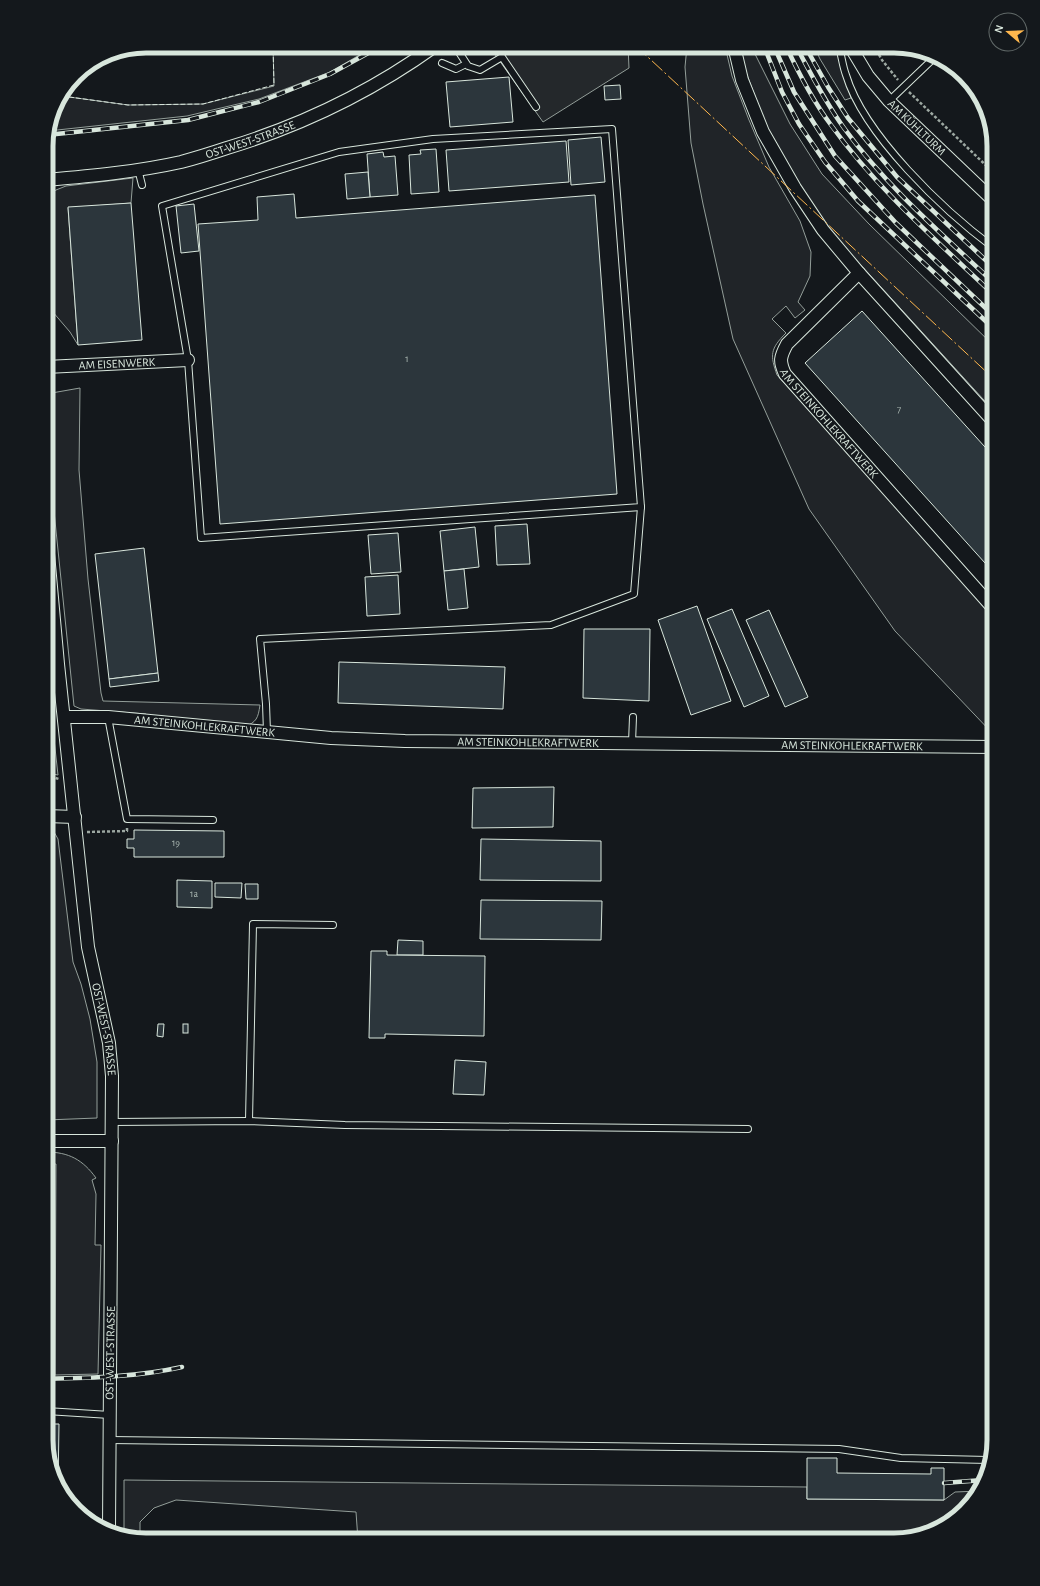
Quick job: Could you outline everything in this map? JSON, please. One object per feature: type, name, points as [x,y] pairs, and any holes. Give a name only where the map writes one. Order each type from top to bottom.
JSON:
[{"type":"street","name":"OST-WEST-STRASSE","points":[[53,179],[117,173],[182,162],[248,142],[348,100],[408,65],[425,53]]},
{"type":"street","points":[[736,53],[742,80],[763,132],[795,188],[823,230],[859,273],[987,414]]},
{"type":"street","name":"AM KÜHLTURM","points":[[854,53],[868,76],[889,101],[987,194]]},
{"type":"street","name":"AM STEINKOHLEKRAFTWERK","points":[[859,273],[787,344],[782,354],[781,364],[785,374],[987,601]]},
{"type":"street","name":"AM EISENWERK","points":[[53,367],[188,360]]},
{"type":"street","name":"OST-WEST-STRASSE","points":[[53,668],[64,717],[88,947],[110,1043],[112,1141],[109,1525]]},
{"type":"street","name":"AM STEINKOHLEKRAFTWERK","points":[[64,717],[108,717],[331,738],[405,741],[632,742],[987,747]]},
{"type":"street","points":[[53,816],[75,816]]},
{"type":"street","points":[[53,1141],[112,1141]]},
{"type":"lane","points":[[459,53],[468,66],[480,70],[502,58],[536,107]]},
{"type":"lane","points":[[840,53],[846,75],[865,116],[892,151],[924,186],[968,227],[987,242]]},
{"type":"lane","points":[[889,101],[931,61]]},
{"type":"lane","points":[[442,63],[456,69],[466,64]]},
{"type":"lane","points":[[267,732],[260,639],[551,625],[634,594],[641,507],[612,129],[433,139],[339,152],[162,206],[188,360],[201,538],[641,507]]},
{"type":"lane","points":[[138,169],[142,185]]},
{"type":"lane","points":[[108,717],[127,819],[213,820]]},
{"type":"lane","points":[[632,742],[633,717]]},
{"type":"lane","points":[[249,1121],[253,924],[333,925]]},
{"type":"lane","points":[[112,1122],[249,1121],[345,1125],[748,1129]]},
{"type":"lane","points":[[53,1411],[110,1414]]},
{"type":"lane","points":[[109,1440],[839,1449],[902,1458],[985,1460]]},
{"type":"path","points":[[878,53],[904,88],[987,166]]},
{"type":"path","points":[[77,832],[127,831],[127,819]]},
{"type":"shaded area","points":[[273,53],[363,53],[330,72],[259,99],[187,116],[55,130],[60,111],[68,97],[128,105],[203,104],[274,86]]},
{"type":"shaded area","points":[[494,53],[628,53],[629,68],[543,122]]},
{"type":"shaded area","points":[[686,53],[727,53],[732,76],[749,120],[769,167],[800,221],[811,252],[810,276],[798,302],[805,310],[795,318],[786,306],[772,319],[786,333],[774,348],[773,352],[773,362],[777,375],[987,607],[987,728],[895,631],[809,509],[733,339],[691,143],[685,67]]},
{"type":"shaded area","points":[[740,53],[755,53],[790,124],[822,174],[869,224],[987,339],[987,403],[838,240],[812,206],[765,123]]},
{"type":"shaded area","points":[[817,53],[837,53],[851,98],[845,100]]},
{"type":"shaded area","points":[[133,178],[131,203],[68,208],[78,345],[70,332],[53,312],[53,192],[66,186]]},
{"type":"shaded area","points":[[80,388],[79,470],[88,579],[103,701],[260,705],[256,719],[252,723],[244,727],[150,719],[146,714],[81,709],[74,706],[53,501],[53,393]]},
{"type":"shaded area","points":[[53,730],[58,775],[53,774]]},
{"type":"shaded area","points":[[53,780],[54,781],[53,798]]},
{"type":"shaded area","points":[[53,831],[58,839],[73,962],[81,984],[90,1019],[97,1062],[97,1118],[53,1120]]},
{"type":"shaded area","points":[[53,1152],[68,1155],[86,1166],[96,1178],[92,1180],[96,1194],[95,1245],[101,1245],[98,1374],[55,1375],[56,1164],[53,1164]]},
{"type":"shaded area","points":[[124,1480],[807,1487],[807,1499],[944,1500],[955,1492],[971,1491],[960,1506],[950,1514],[929,1526],[918,1530],[894,1533],[358,1533],[356,1512],[176,1500],[154,1508],[140,1522],[140,1533],[124,1530]]},
{"type":"building","points":[[509,77],[513,122],[450,127],[446,82]]},
{"type":"building","points":[[620,85],[621,99],[605,100],[604,86]]},
{"type":"building","points":[[601,137],[605,182],[571,185],[568,140]]},
{"type":"building","points":[[566,141],[569,182],[449,191],[446,150]]},
{"type":"building","points":[[436,149],[439,192],[411,194],[409,155],[421,154],[420,150]]},
{"type":"building","points":[[383,152],[384,157],[395,156],[398,195],[370,197],[367,154]]},
{"type":"building","points":[[368,172],[370,197],[347,199],[345,174]]},
{"type":"building","points":[[294,194],[296,218],[595,195],[617,494],[220,524],[198,224],[258,220],[257,197]]},
{"type":"building","points":[[131,203],[142,340],[78,345],[68,207]]},
{"type":"building","points":[[194,204],[199,251],[181,253],[176,206]]},
{"type":"building","points":[[862,311],[987,449],[987,565],[805,363]]},
{"type":"building","points":[[527,524],[530,564],[497,565],[495,526]]},
{"type":"building","points":[[475,527],[479,567],[444,571],[440,531]]},
{"type":"building","points":[[398,533],[401,572],[371,574],[368,535]]},
{"type":"building","points":[[144,548],[158,673],[109,679],[95,554]]},
{"type":"building","points":[[464,569],[468,608],[448,610],[444,571]]},
{"type":"building","points":[[398,575],[400,614],[367,616],[365,577]]},
{"type":"building","points":[[697,606],[731,701],[691,715],[658,620]]},
{"type":"building","points":[[732,609],[769,696],[744,707],[707,619]]},
{"type":"building","points":[[769,610],[808,697],[785,707],[746,620]]},
{"type":"building","points":[[584,629],[650,629],[649,701],[583,698]]},
{"type":"building","points":[[339,662],[505,667],[503,709],[338,703]]},
{"type":"building","points":[[158,673],[159,681],[110,687],[109,679]]},
{"type":"building","points":[[554,787],[553,827],[472,828],[473,788]]},
{"type":"building","points":[[134,830],[224,831],[224,857],[134,857],[134,848],[127,848],[127,839],[134,839]]},
{"type":"building","points":[[481,839],[601,841],[601,881],[480,880]]},
{"type":"building","points":[[177,880],[212,881],[212,908],[177,907]]},
{"type":"building","points":[[215,883],[242,883],[241,898],[215,897]]},
{"type":"building","points":[[245,884],[258,884],[258,899],[246,899]]},
{"type":"building","points":[[481,900],[602,901],[601,940],[480,939]]},
{"type":"building","points":[[398,940],[423,941],[423,955],[397,955]]},
{"type":"building","points":[[371,951],[387,951],[387,955],[485,956],[484,1036],[385,1034],[385,1038],[369,1038]]},
{"type":"building","points":[[158,1024],[164,1024],[163,1037],[157,1036]]},
{"type":"building","points":[[183,1024],[188,1024],[188,1033],[183,1033]]},
{"type":"building","points":[[455,1060],[486,1062],[484,1095],[453,1094]]},
{"type":"building","points":[[53,1424],[59,1424],[58,1470],[54,1452]]},
{"type":"building","points":[[807,1458],[837,1458],[837,1473],[931,1474],[931,1468],[944,1468],[944,1500],[807,1499]]},
{"type":"railway","points":[[54,134],[188,120],[259,102],[330,74],[368,53]]},
{"type":"railway","points":[[767,53],[782,92],[799,124],[825,162],[858,201],[987,322]]},
{"type":"railway","points":[[777,53],[794,92],[835,156],[896,223],[987,309]]},
{"type":"railway","points":[[789,53],[801,77],[824,116],[868,171],[908,214],[987,288]]},
{"type":"railway","points":[[800,53],[818,88],[844,128],[860,149],[896,190],[987,276]]},
{"type":"railway","points":[[809,53],[848,118],[897,177],[987,261]]},
{"type":"railway","points":[[53,1379],[131,1375],[182,1367]]},
{"type":"railway","points":[[944,1483],[977,1480]]},
{"type":"fence","points":[[68,97],[128,105],[203,104],[274,85],[273,53]]},
{"type":"power","points":[[644,53],[987,372]]}]
